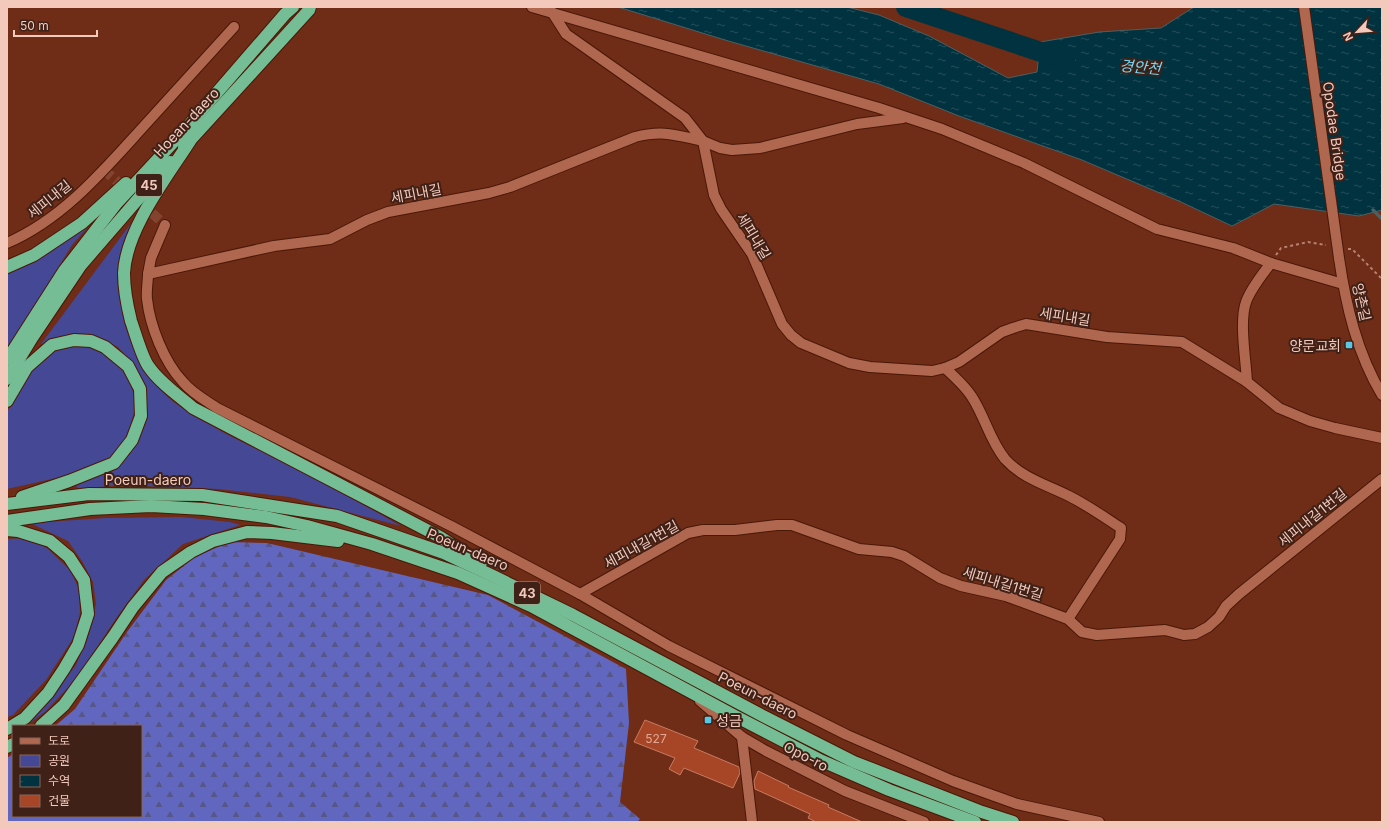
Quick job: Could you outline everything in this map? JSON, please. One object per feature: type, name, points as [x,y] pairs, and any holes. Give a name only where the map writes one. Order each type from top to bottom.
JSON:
[{"type":"highway","name":"Hoean-daero","points":[[7,379],[32,338],[81,265],[158,174],[285,14],[293,7]]},
{"type":"highway","name":"Hoean-daero","points":[[7,360],[69,264],[116,204],[186,137],[309,10],[310,7]]},
{"type":"highway","points":[[7,267],[34,255],[82,223],[186,137]]},
{"type":"highway","points":[[186,137],[135,232],[127,254],[124,273],[126,300],[134,332],[148,366],[168,387],[194,408],[440,537],[530,595]]},
{"type":"highway","points":[[7,401],[27,367],[52,345],[74,340],[91,341],[105,347],[128,366],[140,389],[141,416],[132,440],[114,462],[69,482],[7,502]]},
{"type":"highway","name":"Poeun-daero","points":[[7,502],[88,494],[202,495],[337,516],[444,553],[580,618],[763,716],[854,762],[982,812],[1013,822]]},
{"type":"highway","name":"Poeun-daero","points":[[7,521],[90,509],[151,506],[204,509],[266,517],[307,526],[372,544],[458,573],[531,606],[689,692],[822,761],[889,790],[975,822]]},
{"type":"highway","points":[[7,530],[18,531],[50,541],[70,557],[84,580],[88,614],[78,645],[48,694],[25,718],[14,725]]},
{"type":"highway","points":[[43,725],[64,705],[133,607],[162,572],[191,552],[213,541],[247,532],[272,533],[372,544]]},
{"type":"street","points":[[532,7],[871,106],[942,129],[1024,163],[1157,229],[1233,248],[1271,262],[1343,284]]},
{"type":"street","name":"Opodae Bridge","points":[[1304,7],[1339,258]]},
{"type":"street","points":[[552,12],[566,34],[685,118],[703,141],[720,148],[732,150],[760,148],[857,124],[906,117]]},
{"type":"street","name":"세피내길","points":[[7,243],[24,236],[49,220],[104,170],[234,27]]},
{"type":"street","name":"세피내길","points":[[148,274],[274,246],[330,238],[367,220],[388,212],[489,193],[510,187],[640,136],[651,133],[669,133],[703,141],[714,195],[721,209],[752,254],[782,324],[791,335],[801,342],[849,363],[870,367],[932,371],[945,368],[959,362],[1002,332],[1026,324],[1107,337],[1182,342],[1247,382],[1279,408],[1310,422],[1382,438]]},
{"type":"street","points":[[165,225],[151,258],[148,274],[147,298],[152,321],[158,342],[183,382],[200,397],[217,408],[580,594],[669,646],[847,735],[953,781],[1017,804],[1099,822]]},
{"type":"street","name":"양촌길","points":[[1339,258],[1343,284],[1352,322],[1363,358],[1382,395]]},
{"type":"street","points":[[1247,382],[1243,321],[1246,302],[1271,262]]},
{"type":"street","points":[[945,368],[958,380],[972,397],[996,446],[1014,468],[1030,478],[1070,496],[1121,528],[1120,539],[1068,620]]},
{"type":"street","name":"세피내길1번길","points":[[580,594],[688,533],[703,530],[736,530],[776,525],[792,525],[859,549],[892,552],[904,556],[940,578],[961,586],[1006,596],[1068,620],[1082,632],[1098,635],[1165,630],[1184,635],[1195,634],[1208,627],[1219,617],[1226,606],[1239,594],[1382,479]]},
{"type":"street","name":"Opo-ro","points":[[689,692],[742,737],[766,751],[845,791],[917,821]]},
{"type":"street","points":[[742,737],[752,822]]},
{"type":"green space","points":[[99,214],[72,245],[7,351],[7,273],[51,251]]},
{"type":"green space","points":[[132,222],[121,262],[119,287],[121,302],[124,318],[135,351],[143,366],[163,392],[175,403],[212,426],[325,484],[401,526],[290,497],[218,489],[119,485],[79,489],[76,486],[115,465],[137,443],[146,413],[147,388],[137,370],[118,347],[94,336],[73,333],[41,344]]},
{"type":"green space","points":[[65,345],[84,345],[102,350],[120,365],[129,379],[134,395],[134,413],[127,438],[111,458],[83,472],[7,489],[7,412],[38,362]]},
{"type":"green space","points":[[181,517],[230,522],[240,525],[183,544],[144,580],[75,680],[45,712],[26,725],[20,725],[50,699],[76,665],[87,639],[96,604],[93,582],[82,561],[68,541],[30,523],[106,518]]},
{"type":"green space","points":[[28,538],[48,549],[70,570],[79,589],[80,613],[74,637],[46,680],[13,715],[7,717],[7,539]]},
{"type":"green space","points":[[229,542],[267,543],[488,595],[626,669],[629,723],[620,802],[640,819],[637,822],[7,822],[7,758],[12,755],[12,817],[142,817],[142,725],[56,725],[75,709],[127,632],[166,580],[195,557]]},
{"type":"water","points":[[618,7],[847,7],[879,15],[929,36],[1008,78],[1037,72],[1040,42],[1099,32],[1161,28],[1194,7],[1382,7],[1382,210],[1359,216],[1274,204],[1232,226],[1181,202],[1082,160],[959,116],[879,84],[725,40]]},
{"type":"building","points":[[645,720],[698,741],[694,748],[739,767],[740,773],[733,788],[684,768],[680,775],[669,769],[675,758],[634,742]]},
{"type":"building","points":[[758,771],[789,786],[788,787],[829,805],[828,807],[862,822],[816,822],[808,818],[810,814],[755,789],[754,781]]},
{"type":"waterway","name":"경안천","points":[[906,7],[1065,60]]},
{"type":"waterway","points":[[1373,210],[1382,219]]},
{"type":"tunnel","points":[[104,170],[128,191]]},
{"type":"tunnel","points":[[141,203],[165,225]]},
{"type":"place","name":"양문교회","points":[[1349,345]]},
{"type":"place","name":"성금","points":[[708,720]]}]
